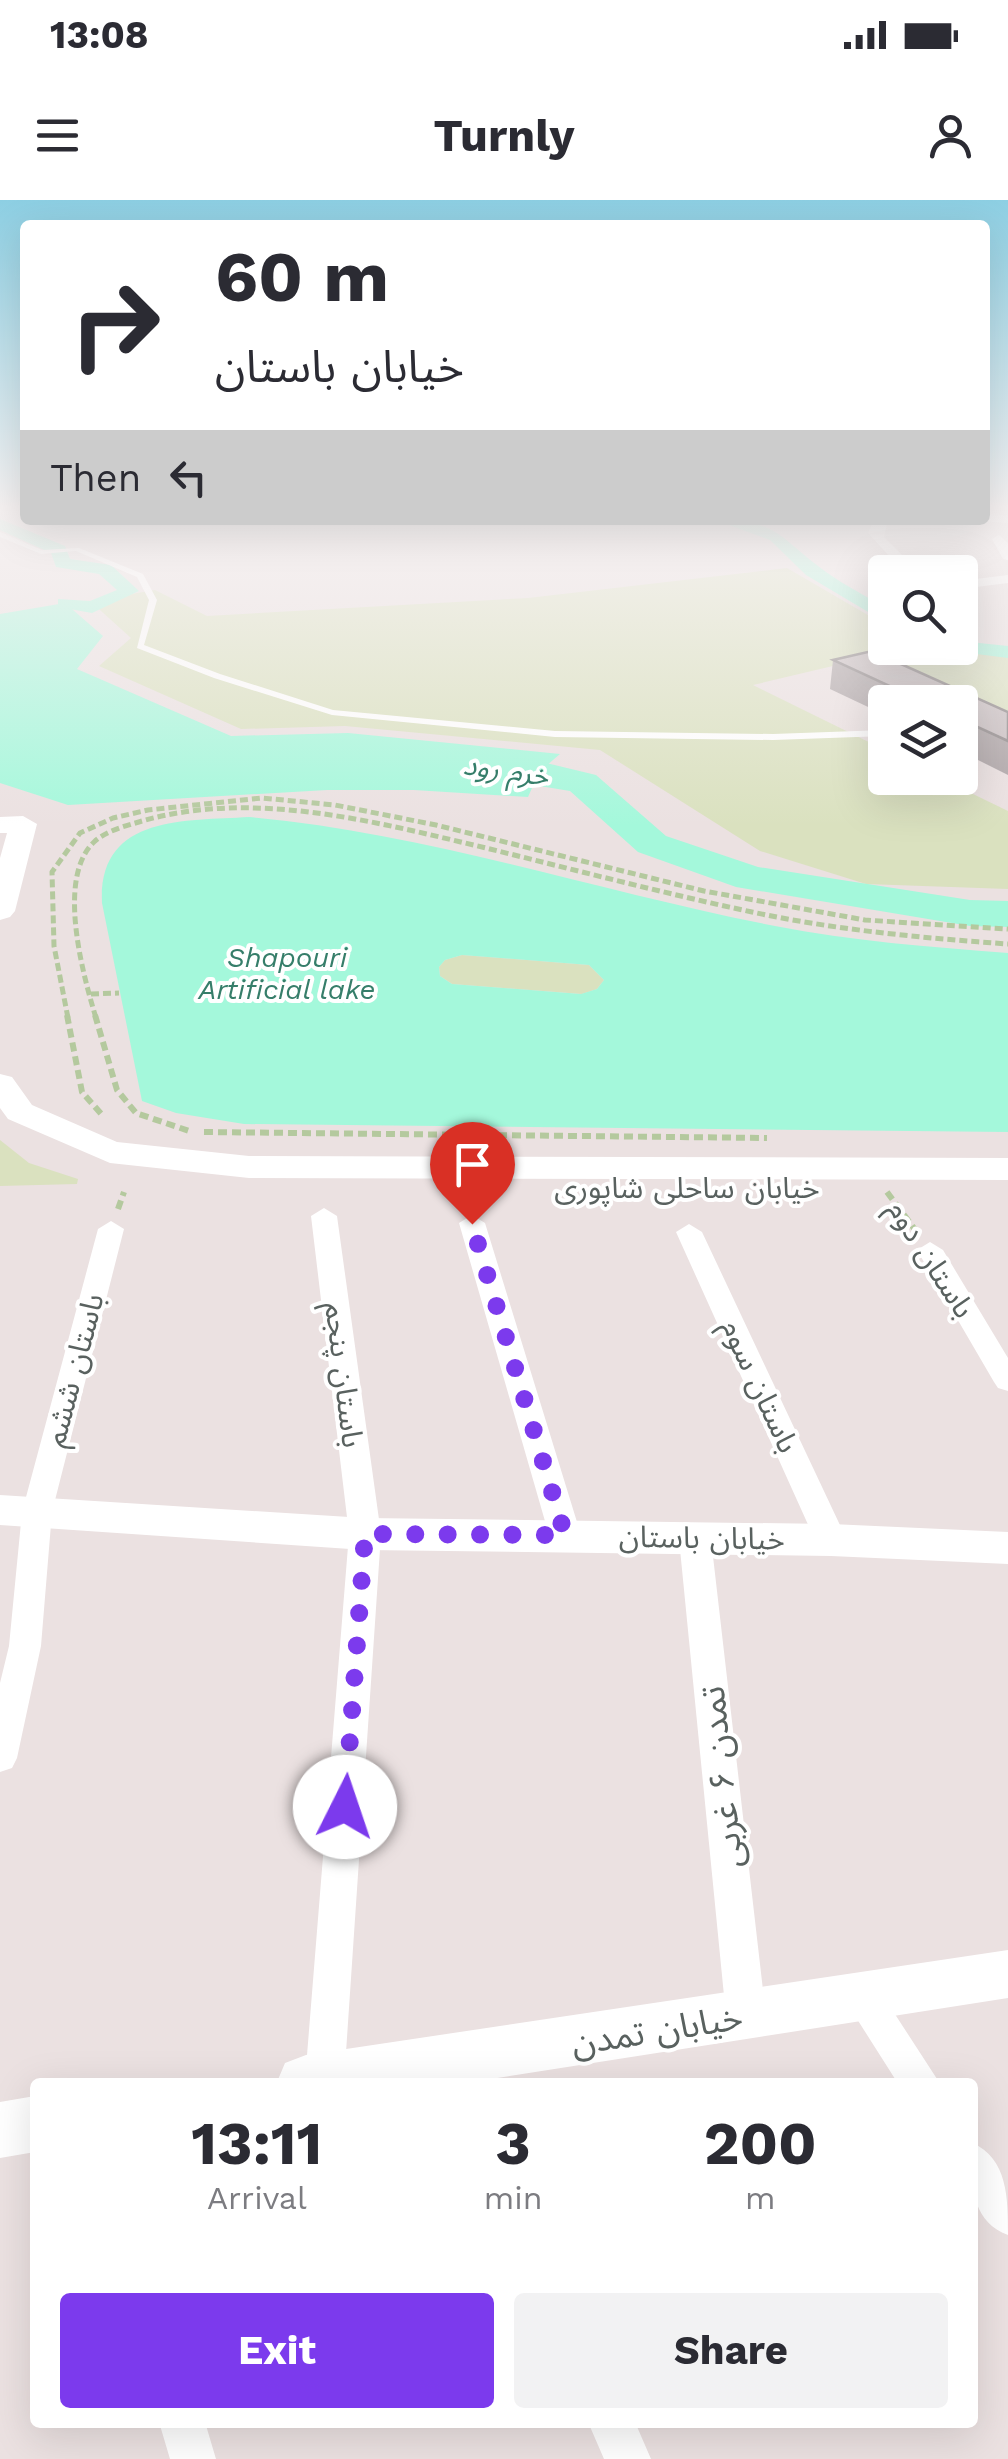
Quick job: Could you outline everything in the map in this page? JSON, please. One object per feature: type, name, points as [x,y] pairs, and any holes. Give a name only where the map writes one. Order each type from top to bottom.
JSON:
[{"type":"street","points":[[0,824],[23,824],[0,911]]},
{"type":"street","name":"خیابان ساحلی شاپوری","points":[[0,1084],[20,1112],[110,1152],[248,1176],[880,1178],[1008,1169]]},
{"type":"street","name":"خیابان ساحلی شاپوری","points":[[880,1178],[1008,1192]]},
{"type":"street","name":"باستان پنجم","points":[[316,2078],[365,1534],[324,1216]]},
{"type":"street","points":[[472,1224],[565,1535]]},
{"type":"street","name":"باستان ششم","points":[[0,1758],[26,1646],[18,1511],[111,1228]]},
{"type":"street","name":"باستان سوم","points":[[689,1232],[831,1540]]},
{"type":"street","name":"باستان دوم","points":[[930,1250],[1008,1382]]},
{"type":"street","name":"خیابان باستان","points":[[18,1511],[365,1534],[831,1540],[1008,1548]]},
{"type":"street","name":"تمدن ۶ غربی","points":[[695,1538],[746,2016]]},
{"type":"street","name":"خیابان تمدن","points":[[362,2078],[440,2073],[746,2016],[1008,1974]]},
{"type":"street","points":[[862,1997],[916,2078]]},
{"type":"street","points":[[0,2130],[30,2125]]},
{"type":"street","points":[[978,2171],[1008,2215]]},
{"type":"street","points":[[184,2428],[192,2459]]},
{"type":"street","points":[[614,2428],[628,2459]]},
{"type":"lane","points":[[149,614],[140,646],[332,712],[554,734],[773,737],[868,734]]},
{"type":"path","points":[[117,1126],[102,1116],[82,1092],[54,946],[52,872],[80,834],[113,818],[148,810],[262,798],[335,805],[436,824],[704,892],[865,920],[1008,929]]},
{"type":"path","points":[[774,1138],[191,1132],[136,1113],[118,1090],[92,994],[74,910],[78,871],[90,847],[103,834],[143,818],[225,809],[274,810],[350,819],[772,916],[874,933],[1008,944]]},
{"type":"path","points":[[92,994],[119,993]]},
{"type":"path","name":"باستان دوم","points":[[880,1178],[930,1250]]},
{"type":"shaded area","points":[[105,614],[867,614],[868,658],[753,685],[868,742],[868,795],[975,795],[1008,811],[1008,889],[866,884],[760,851],[600,750],[345,726],[241,729],[99,666],[131,638]]},
{"type":"shaded area","points":[[978,653],[1008,656],[1008,719],[978,705],[978,685],[933,685],[890,665],[978,665]]},
{"type":"shaded area","points":[[462,955],[589,965],[604,980],[597,989],[582,994],[452,984],[440,976],[439,967],[445,960]]},
{"type":"shaded area","points":[[0,1140],[29,1163],[78,1179],[77,1184],[0,1186]]},
{"type":"water","points":[[0,614],[78,614],[103,636],[77,669],[231,736],[348,733],[560,754],[539,772],[528,797],[414,790],[327,790],[68,805],[0,783]]},
{"type":"water","name":"Shapouri Artificial lake","points":[[249,817],[382,836],[804,931],[1008,953],[1008,1132],[244,1124],[176,1113],[142,1101],[102,903],[105,874],[114,853],[130,838],[150,828]],"holes":[[[462,955],[589,965],[604,980],[597,989],[581,994],[452,984],[440,976],[439,967],[445,960]]]},
{"type":"building","points":[[868,652],[868,665],[903,665],[948,685],[887,685],[833,660]]},
{"type":"building","points":[[978,699],[1008,712],[1008,741],[978,727]]},
{"type":"waterway","points":[[978,649],[1008,652]]},
{"type":"waterway","name":"خرم رود","points":[[461,763],[538,772],[583,783],[652,844],[751,878],[970,913],[1008,914]]},
{"type":"route","points":[[345,1807],[365,1534],[565,1535],[472,1224]]}]
